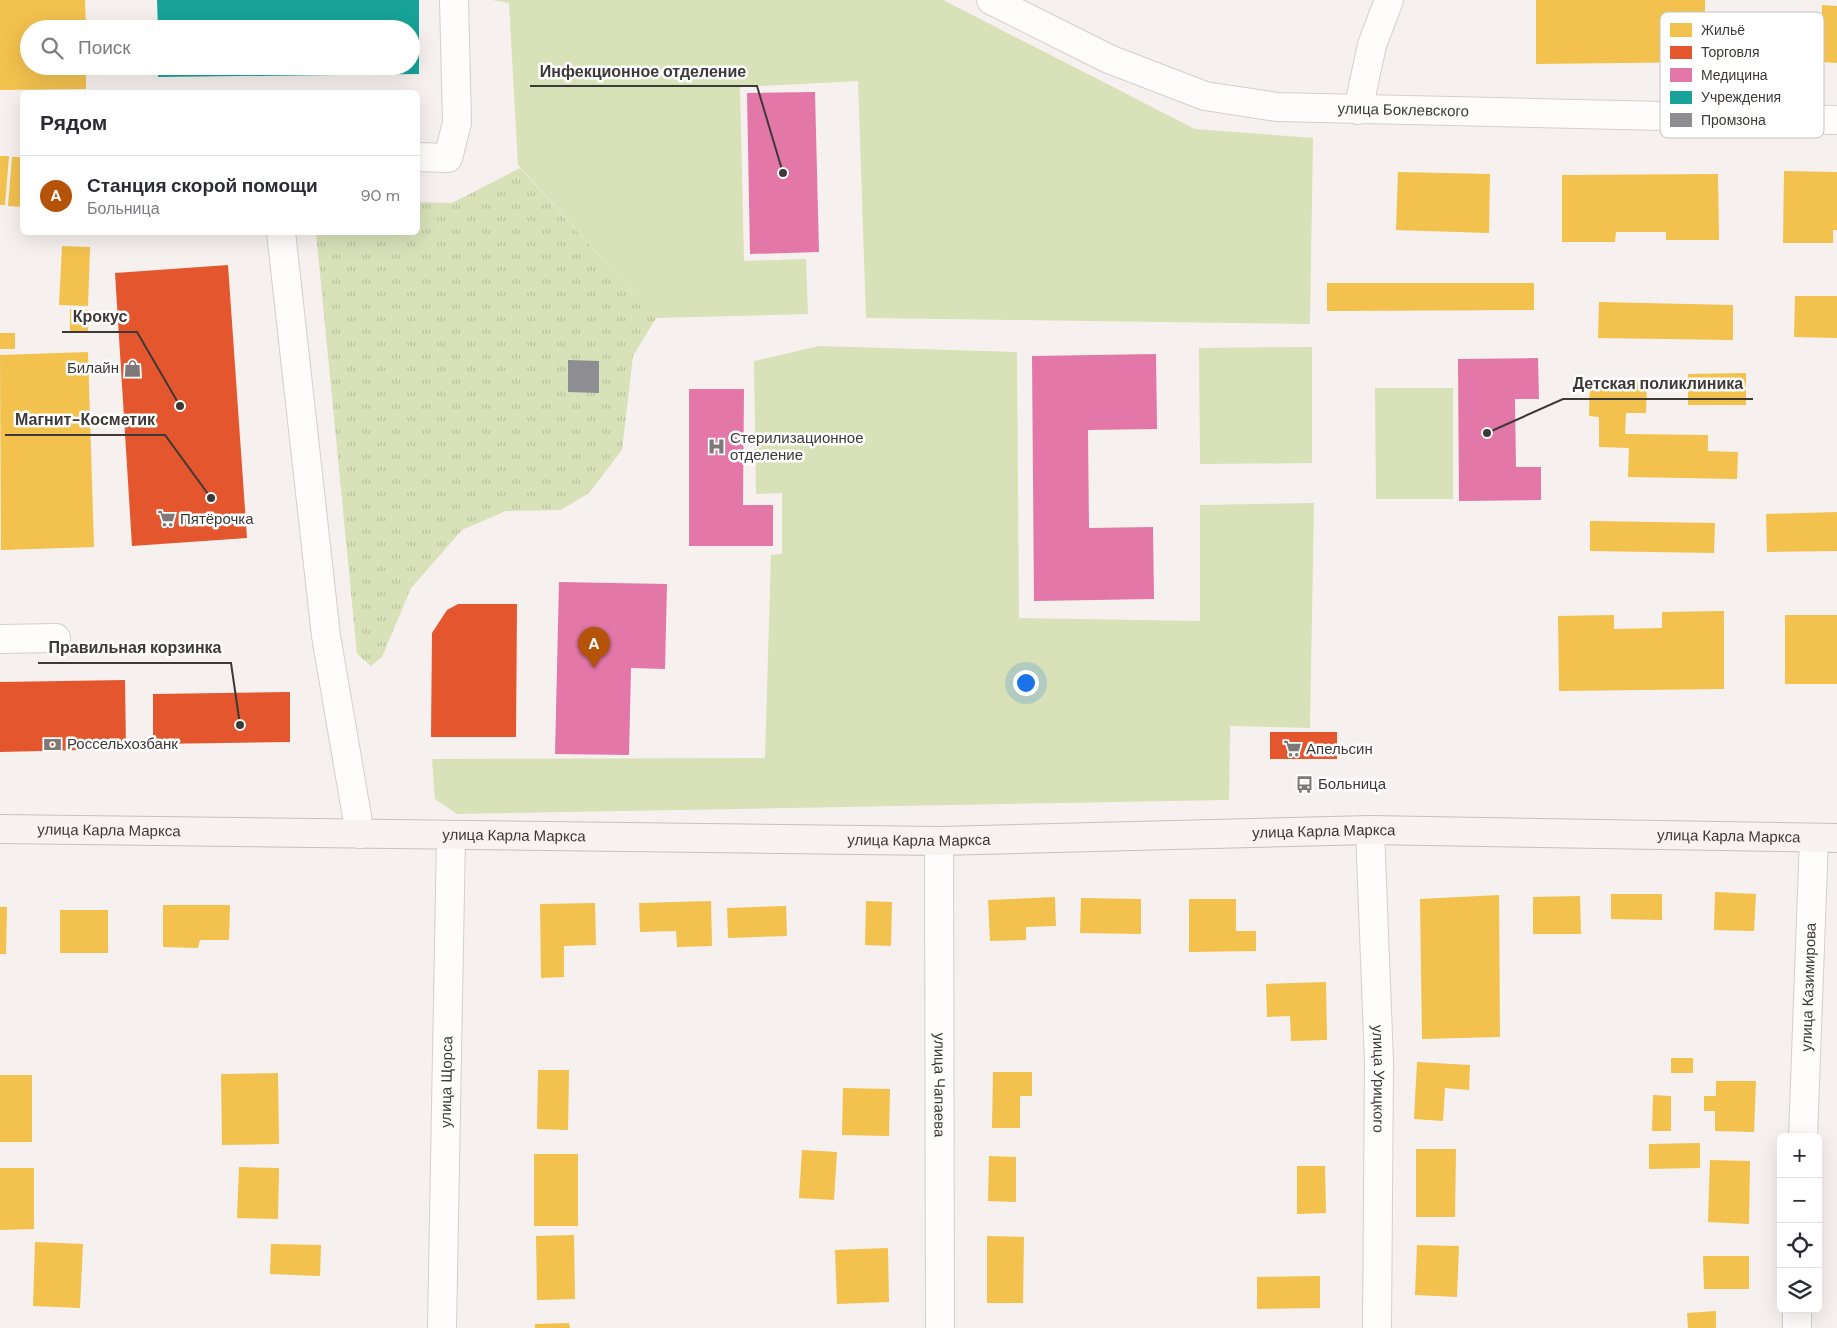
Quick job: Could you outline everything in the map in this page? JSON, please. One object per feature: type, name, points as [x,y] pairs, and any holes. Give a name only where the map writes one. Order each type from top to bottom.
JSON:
[{"type":"main road","name":"улица Карла Маркса","points":[[0,829],[940,841],[1370,830],[1826,838]]},
{"type":"street","points":[[420,157],[448,158],[457,123],[454,0]]},
{"type":"street","name":"улица Боклевского","points":[[990,0],[1109,59],[1205,96],[1277,108],[1660,116]]},
{"type":"street","points":[[1358,110],[1372,45],[1389,0]]},
{"type":"street","name":"улица Боклевского","points":[[1824,120],[1837,120]]},
{"type":"street","points":[[281,235],[326,636],[360,834]]},
{"type":"street","points":[[0,639],[56,638]]},
{"type":"street","name":"улица Урицкого","points":[[1370,830],[1379,1062],[1377,1328]]},
{"type":"street","name":"улица Щорса","points":[[442,1328],[451,835]]},
{"type":"street","name":"улица Казимирова","points":[[1804,1133],[1826,838]]},
{"type":"street","name":"улица Чапаева","points":[[940,841],[940,1328]]},
{"type":"street","points":[[1797,1313],[1797,1328]]},
{"type":"green space","points":[[492,0],[943,0],[1195,129],[1313,138],[1310,324],[866,318],[858,81],[740,87],[744,261],[806,259],[808,314],[656,318],[518,165],[509,3]]},
{"type":"green space","points":[[520,168],[656,318],[633,356],[622,450],[589,493],[561,510],[506,511],[462,530],[411,588],[382,657],[371,666],[357,654],[316,235],[420,235],[420,202],[452,203]]},
{"type":"green space","points":[[819,346],[1017,352],[1019,618],[1200,621],[1200,505],[1314,503],[1310,728],[1230,726],[1229,800],[457,814],[435,799],[432,759],[765,758],[771,555],[782,554],[782,493],[756,494],[754,361]]},
{"type":"green space","points":[[1312,347],[1312,463],[1200,464],[1199,348]]},
{"type":"green space","points":[[1375,388],[1453,388],[1453,499],[1376,499]]},
{"type":"building: Жильё","points":[[0,0],[85,0],[86,20],[20,20],[20,75],[86,75],[86,89],[0,90]]},
{"type":"building: Жильё","points":[[1536,0],[1705,0],[1705,12],[1660,12],[1660,63],[1536,64]]},
{"type":"building: Жильё","points":[[1822,5],[1837,6],[1837,63],[1824,62],[1824,12],[1822,12]]},
{"type":"building: Жильё","points":[[0,156],[9,156],[5,205],[0,205]]},
{"type":"building: Жильё","points":[[12,157],[20,157],[20,207],[8,206]]},
{"type":"building: Жильё","points":[[1784,171],[1837,172],[1837,230],[1833,230],[1833,243],[1783,243]]},
{"type":"building: Жильё","points":[[1398,172],[1490,174],[1489,233],[1396,230]]},
{"type":"building: Жильё","points":[[1718,174],[1719,240],[1666,240],[1666,232],[1616,232],[1615,242],[1562,242],[1562,175]]},
{"type":"building: Жильё","points":[[62,246],[90,247],[88,306],[59,305]]},
{"type":"building: Жильё","points":[[1327,283],[1534,283],[1534,310],[1327,311]]},
{"type":"building: Жильё","points":[[1795,296],[1837,296],[1837,338],[1794,337]]},
{"type":"building: Жильё","points":[[1599,302],[1733,305],[1733,340],[1598,338]]},
{"type":"building: Жильё","points":[[70,309],[89,310],[88,333],[70,333]]},
{"type":"building: Жильё","points":[[0,333],[15,333],[15,349],[0,349]]},
{"type":"building: Жильё","points":[[88,352],[94,547],[1,550],[0,355]]},
{"type":"building: Жильё","points":[[1746,373],[1746,405],[1688,405],[1688,374]]},
{"type":"building: Жильё","points":[[1590,380],[1647,382],[1646,413],[1626,413],[1625,434],[1708,435],[1708,451],[1738,452],[1737,479],[1628,477],[1629,448],[1599,447],[1599,417],[1589,416]]},
{"type":"building: Жильё","points":[[1837,512],[1837,551],[1767,552],[1766,514]]},
{"type":"building: Жильё","points":[[1590,521],[1715,523],[1714,553],[1590,551]]},
{"type":"building: Жильё","points":[[1724,611],[1724,689],[1559,691],[1558,616],[1614,615],[1614,629],[1662,628],[1662,612]]},
{"type":"building: Жильё","points":[[1785,615],[1837,615],[1837,684],[1785,684]]},
{"type":"building: Жильё","points":[[1715,892],[1756,894],[1754,931],[1714,930]]},
{"type":"building: Жильё","points":[[1611,894],[1662,894],[1662,920],[1611,919]]},
{"type":"building: Жильё","points":[[1499,895],[1500,1037],[1422,1039],[1420,899]]},
{"type":"building: Жильё","points":[[1580,896],[1581,934],[1533,934],[1533,897]]},
{"type":"building: Жильё","points":[[1055,897],[1056,926],[1026,927],[1026,940],[990,941],[988,900]]},
{"type":"building: Жильё","points":[[1081,898],[1141,899],[1141,934],[1080,933]]},
{"type":"building: Жильё","points":[[1189,899],[1236,899],[1236,931],[1256,931],[1256,951],[1189,952]]},
{"type":"building: Жильё","points":[[711,901],[712,946],[677,947],[676,931],[640,932],[639,903]]},
{"type":"building: Жильё","points":[[866,901],[892,902],[891,946],[865,945]]},
{"type":"building: Жильё","points":[[595,903],[596,945],[564,946],[564,977],[541,978],[540,904]]},
{"type":"building: Жильё","points":[[163,905],[230,905],[229,940],[200,940],[198,948],[163,947]]},
{"type":"building: Жильё","points":[[786,906],[787,936],[728,938],[727,908]]},
{"type":"building: Жильё","points":[[0,907],[7,907],[6,954],[0,954]]},
{"type":"building: Жильё","points":[[60,910],[108,910],[108,953],[60,953]]},
{"type":"building: Жильё","points":[[1326,982],[1327,1040],[1291,1041],[1290,1016],[1267,1017],[1266,984]]},
{"type":"building: Жильё","points":[[1671,1058],[1693,1058],[1693,1073],[1671,1073]]},
{"type":"building: Жильё","points":[[1417,1062],[1470,1065],[1469,1090],[1445,1088],[1443,1121],[1414,1119]]},
{"type":"building: Жильё","points":[[538,1070],[569,1070],[568,1130],[537,1129]]},
{"type":"building: Жильё","points":[[993,1072],[1032,1072],[1032,1096],[1020,1096],[1020,1128],[992,1128]]},
{"type":"building: Жильё","points":[[278,1073],[279,1144],[222,1145],[221,1074]]},
{"type":"building: Жильё","points":[[0,1075],[32,1075],[32,1142],[0,1142]]},
{"type":"building: Жильё","points":[[1716,1081],[1756,1081],[1754,1132],[1715,1131],[1715,1111],[1704,1111],[1704,1096],[1716,1096]]},
{"type":"building: Жильё","points":[[843,1088],[890,1089],[889,1136],[842,1135]]},
{"type":"building: Жильё","points":[[1653,1095],[1671,1096],[1671,1131],[1652,1131]]},
{"type":"building: Жильё","points":[[1700,1143],[1700,1168],[1649,1169],[1649,1144]]},
{"type":"building: Жильё","points":[[1416,1149],[1456,1149],[1455,1217],[1416,1217]]},
{"type":"building: Жильё","points":[[802,1150],[837,1152],[834,1200],[799,1198]]},
{"type":"building: Жильё","points":[[534,1154],[578,1154],[578,1226],[534,1226]]},
{"type":"building: Жильё","points":[[989,1156],[1016,1157],[1016,1202],[988,1201]]},
{"type":"building: Жильё","points":[[1710,1160],[1750,1161],[1749,1224],[1708,1222]]},
{"type":"building: Жильё","points":[[1297,1166],[1325,1166],[1326,1213],[1297,1214]]},
{"type":"building: Жильё","points":[[239,1167],[279,1168],[278,1219],[237,1218]]},
{"type":"building: Жильё","points":[[0,1168],[34,1168],[34,1229],[0,1230]]},
{"type":"building: Жильё","points":[[574,1235],[575,1299],[537,1300],[536,1236]]},
{"type":"building: Жильё","points":[[987,1236],[1024,1237],[1023,1303],[987,1303]]},
{"type":"building: Жильё","points":[[35,1242],[83,1244],[80,1308],[33,1306]]},
{"type":"building: Жильё","points":[[271,1244],[321,1245],[320,1276],[270,1274]]},
{"type":"building: Жильё","points":[[1417,1245],[1459,1246],[1457,1297],[1415,1295]]},
{"type":"building: Жильё","points":[[888,1248],[889,1302],[837,1304],[835,1250]]},
{"type":"building: Жильё","points":[[1703,1256],[1749,1256],[1749,1289],[1704,1289]]},
{"type":"building: Жильё","points":[[1320,1276],[1320,1308],[1257,1309],[1257,1277]]},
{"type":"building: Жильё","points":[[1716,1311],[1716,1328],[1688,1328],[1687,1313]]},
{"type":"building: Жильё","points":[[569,1323],[570,1328],[535,1328],[535,1324]]},
{"type":"building: Торговля","points":[[228,265],[247,538],[132,546],[115,273]]},
{"type":"building: Торговля","points":[[458,604],[517,604],[516,737],[431,737],[432,633],[447,610]]},
{"type":"building: Торговля","points":[[125,680],[126,749],[0,752],[0,682]]},
{"type":"building: Торговля","points":[[290,692],[290,742],[153,744],[153,694]]},
{"type":"building: Торговля","points":[[1270,732],[1337,732],[1337,759],[1270,759]]},
{"type":"building: Медицина","points":[[815,92],[819,252],[750,254],[747,93]]},
{"type":"building: Медицина","points":[[1156,354],[1157,429],[1088,430],[1089,528],[1153,527],[1154,599],[1034,601],[1032,356]]},
{"type":"building: Медицина","points":[[1538,358],[1539,399],[1515,399],[1516,467],[1541,467],[1541,500],[1459,501],[1458,359]]},
{"type":"building: Медицина","name":"Стерилизационное отделение","points":[[689,389],[744,389],[743,505],[773,505],[773,546],[689,546]]},
{"type":"building: Медицина","points":[[559,582],[667,584],[665,669],[631,668],[629,755],[555,754]]},
{"type":"building: Учреждения","points":[[157,0],[419,0],[419,20],[158,20]]},
{"type":"building: Учреждения","points":[[158,75],[332,75],[158,77]]},
{"type":"building: Промзона","points":[[568,360],[599,361],[599,393],[568,392]]},
{"type":"place","name":"Инфекционное отделение","points":[[783,173]]},
{"type":"place","name":"Билайн","points":[[133,368]]},
{"type":"place","name":"Крокус","points":[[180,406]]},
{"type":"place","name":"Детская поликлиника","points":[[1487,433]]},
{"type":"place","name":"Стерилизационное отделение","points":[[716,447]]},
{"type":"place","name":"Магнит-Косметик","points":[[211,498]]},
{"type":"place","name":"Пятёрочка","points":[[166,519]]},
{"type":"place","name":"Станция скорой помощи","points":[[594,668]]},
{"type":"place","name":"Правильная корзинка","points":[[240,725]]},
{"type":"place","name":"Россельхозбанк","points":[[53,744]]},
{"type":"place","name":"Апельсин","points":[[1292,749]]},
{"type":"place","name":"Больница","points":[[1304,784]]}]
